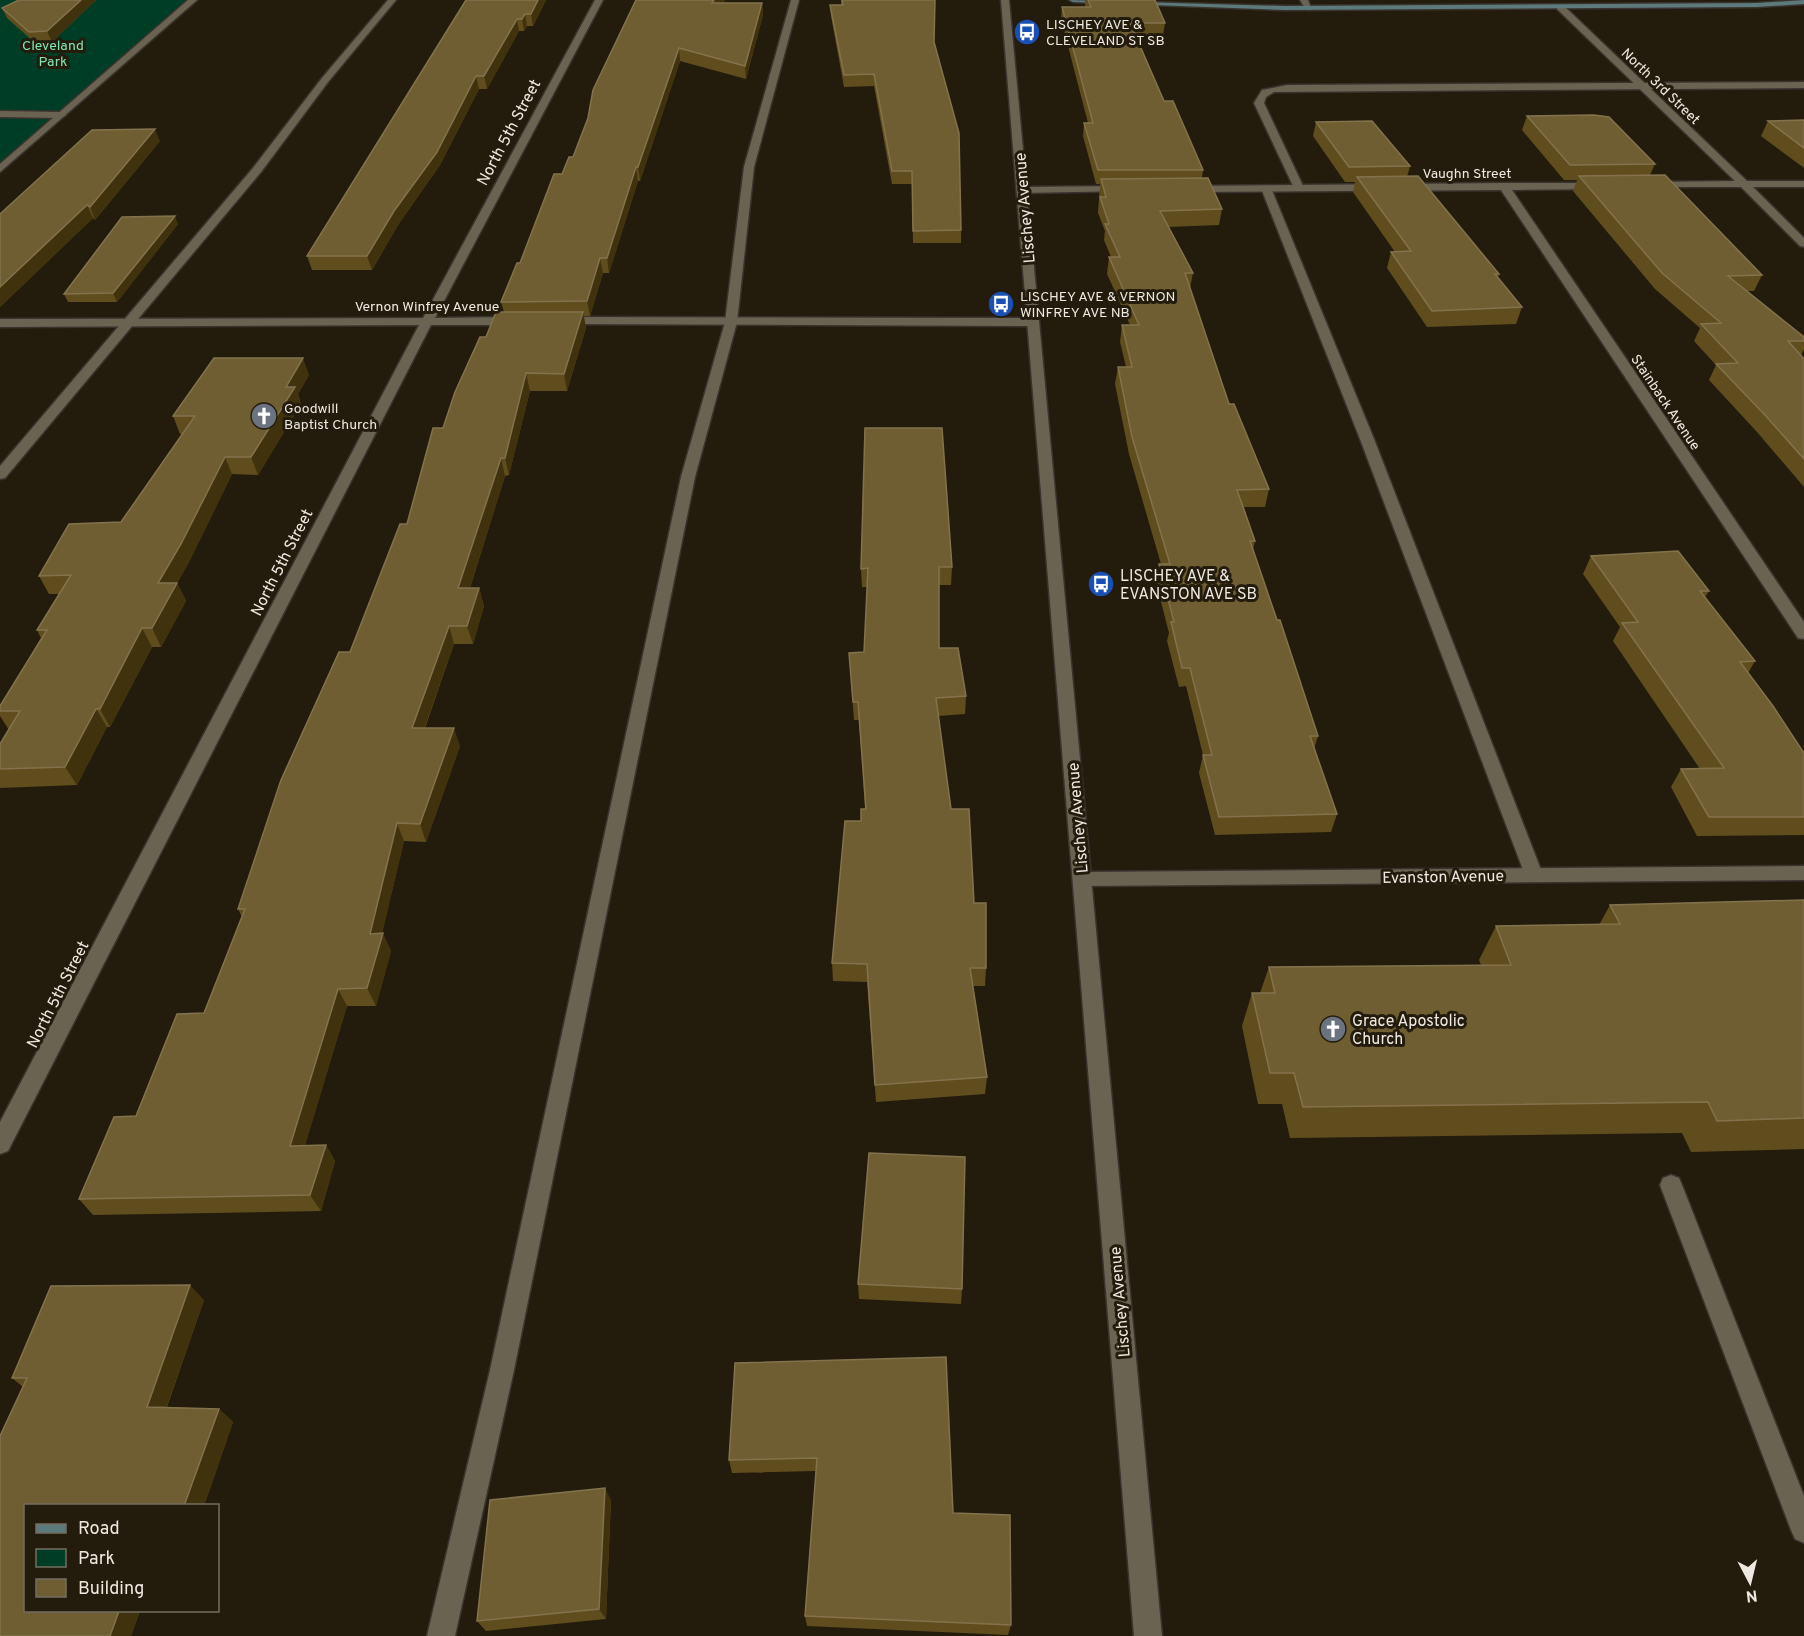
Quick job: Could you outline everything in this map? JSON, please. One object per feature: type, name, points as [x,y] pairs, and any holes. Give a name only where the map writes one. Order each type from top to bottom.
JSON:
[{"type":"main road","points":[[1073,0],[1222,3],[1309,8],[1757,5],[1804,2]]},
{"type":"street","points":[[0,168],[193,0]]},
{"type":"street","points":[[0,475],[126,322],[257,170],[325,80],[392,0]]},
{"type":"street","name":"North 5th Street","points":[[0,1144],[427,321],[599,0]]},
{"type":"street","points":[[441,1636],[507,1347],[688,477],[731,322],[749,167],[795,0]]},
{"type":"street","name":"Lischey Avenue","points":[[1005,0],[1148,1636]]},
{"type":"street","points":[[1304,0],[1309,8]]},
{"type":"street","name":"North 3rd Street","points":[[1560,7],[1804,244]]},
{"type":"street","points":[[1299,188],[1259,103],[1261,95],[1267,91],[1287,88],[1804,85]]},
{"type":"street","points":[[0,114],[61,115]]},
{"type":"street","points":[[1641,185],[1804,184]]},
{"type":"street","name":"Vaughn Street","points":[[1173,189],[1607,185]]},
{"type":"street","name":"Stainback Avenue","points":[[1504,186],[1804,634]]},
{"type":"street","points":[[1266,188],[1368,439],[1534,875]]},
{"type":"street","points":[[1023,190],[1137,189]]},
{"type":"street","name":"Vernon Winfrey Avenue","points":[[0,323],[1033,322]]},
{"type":"street","name":"Evanston Avenue","points":[[1082,879],[1804,873]]},
{"type":"street","points":[[1671,1185],[1804,1530]]},
{"type":"green space","name":"Cleveland Park","points":[[0,0],[193,0],[0,169]]},
{"type":"building","points":[[19,0],[81,0],[47,31],[29,32],[2,8]]},
{"type":"building","points":[[466,0],[538,0],[531,14],[525,14],[522,19],[517,19],[484,76],[476,76],[437,152],[394,211],[367,256],[307,256]]},
{"type":"building","points":[[636,0],[714,0],[712,3],[762,3],[745,66],[679,48],[638,167],[636,167],[607,258],[600,258],[587,301],[501,302],[517,263],[520,263],[554,174],[562,174],[569,157],[573,157],[588,118],[593,90]]},
{"type":"building","points":[[842,0],[935,0],[934,42],[959,133],[961,230],[913,231],[912,171],[892,171],[874,74],[844,75],[830,5],[843,5]]},
{"type":"building","points":[[1088,0],[1155,0],[1165,23],[1130,23],[1164,101],[1173,101],[1203,170],[1098,170],[1084,123],[1093,123],[1062,7],[1091,7]]},
{"type":"building","points":[[1594,115],[1609,117],[1655,164],[1570,165],[1527,116]]},
{"type":"building","points":[[1804,120],[1804,148],[1768,121]]},
{"type":"building","points":[[1372,121],[1410,166],[1349,167],[1316,122]]},
{"type":"building","points":[[155,129],[90,207],[87,205],[0,287],[0,214],[92,130]]},
{"type":"building","points":[[1665,175],[1762,275],[1728,276],[1804,337],[1804,341],[1788,341],[1804,359],[1804,459],[1716,364],[1738,363],[1701,324],[1721,323],[1662,273],[1579,176]]},
{"type":"building","points":[[1418,176],[1499,274],[1495,274],[1522,307],[1432,311],[1391,252],[1411,251],[1357,177]]},
{"type":"building","points":[[1208,178],[1222,209],[1160,211],[1193,273],[1185,273],[1229,404],[1234,404],[1269,489],[1237,490],[1255,541],[1250,541],[1277,620],[1280,620],[1318,736],[1310,736],[1337,814],[1219,817],[1203,755],[1212,755],[1190,668],[1182,668],[1171,622],[1174,622],[1159,564],[1170,564],[1132,437],[1118,367],[1132,367],[1122,325],[1139,325],[1109,257],[1120,257],[1105,224],[1109,224],[1100,197],[1106,197],[1101,179]]},
{"type":"building","points":[[175,216],[113,293],[64,294],[122,217]]},
{"type":"building","points":[[496,312],[583,312],[564,374],[526,373],[505,458],[501,458],[458,588],[479,588],[467,626],[449,626],[412,728],[454,728],[420,824],[397,823],[370,934],[383,933],[367,988],[338,989],[290,1146],[326,1145],[310,1195],[79,1199],[114,1117],[136,1116],[177,1014],[204,1013],[245,909],[238,909],[281,780],[339,652],[350,652],[400,524],[407,524],[433,428],[443,428],[455,392],[480,337],[486,337]]},
{"type":"building","points":[[214,358],[303,358],[286,387],[295,387],[251,457],[225,457],[181,544],[158,583],[177,583],[152,628],[142,628],[100,709],[96,709],[65,767],[0,769],[0,744],[20,711],[0,711],[0,706],[47,630],[37,630],[71,575],[39,576],[69,524],[121,522],[195,416],[173,416]]},
{"type":"building","points":[[865,428],[942,428],[952,567],[939,567],[939,648],[958,648],[966,696],[936,698],[951,809],[969,809],[974,903],[986,903],[986,968],[970,968],[987,1077],[875,1085],[867,964],[832,963],[845,821],[861,821],[861,809],[866,809],[858,702],[853,702],[849,653],[864,652],[868,568],[861,569]]},
{"type":"building","points":[[1678,551],[1709,591],[1700,591],[1755,661],[1740,662],[1804,753],[1804,817],[1709,817],[1681,769],[1724,768],[1622,623],[1638,622],[1591,556]]},
{"type":"building","points":[[1804,900],[1804,1118],[1717,1121],[1708,1102],[1303,1107],[1294,1073],[1270,1073],[1252,993],[1275,993],[1269,967],[1511,965],[1496,926],[1620,924],[1610,905]]},
{"type":"building","points":[[869,1153],[965,1157],[962,1289],[858,1284]]},
{"type":"building","points":[[190,1285],[147,1407],[219,1409],[185,1504],[24,1504],[24,1612],[119,1612],[110,1636],[0,1636],[0,1436],[27,1378],[12,1378],[51,1286]]},
{"type":"building","points":[[946,1357],[953,1513],[1010,1515],[1011,1625],[805,1616],[817,1458],[729,1460],[735,1363]]},
{"type":"building","points":[[605,1488],[599,1609],[477,1621],[490,1500]]},
{"type":"place","name":"LISCHEY AVE & CLEVELAND ST SB","points":[[1027,32]]},
{"type":"place","name":"LISCHEY AVE & VERNON WINFREY AVE NB","points":[[1001,304]]},
{"type":"place","name":"Goodwill Baptist Church","points":[[264,416]]},
{"type":"place","name":"LISCHEY AVE & EVANSTON AVE SB","points":[[1101,584]]},
{"type":"place","name":"Grace Apostolic Church","points":[[1333,1029]]}]
